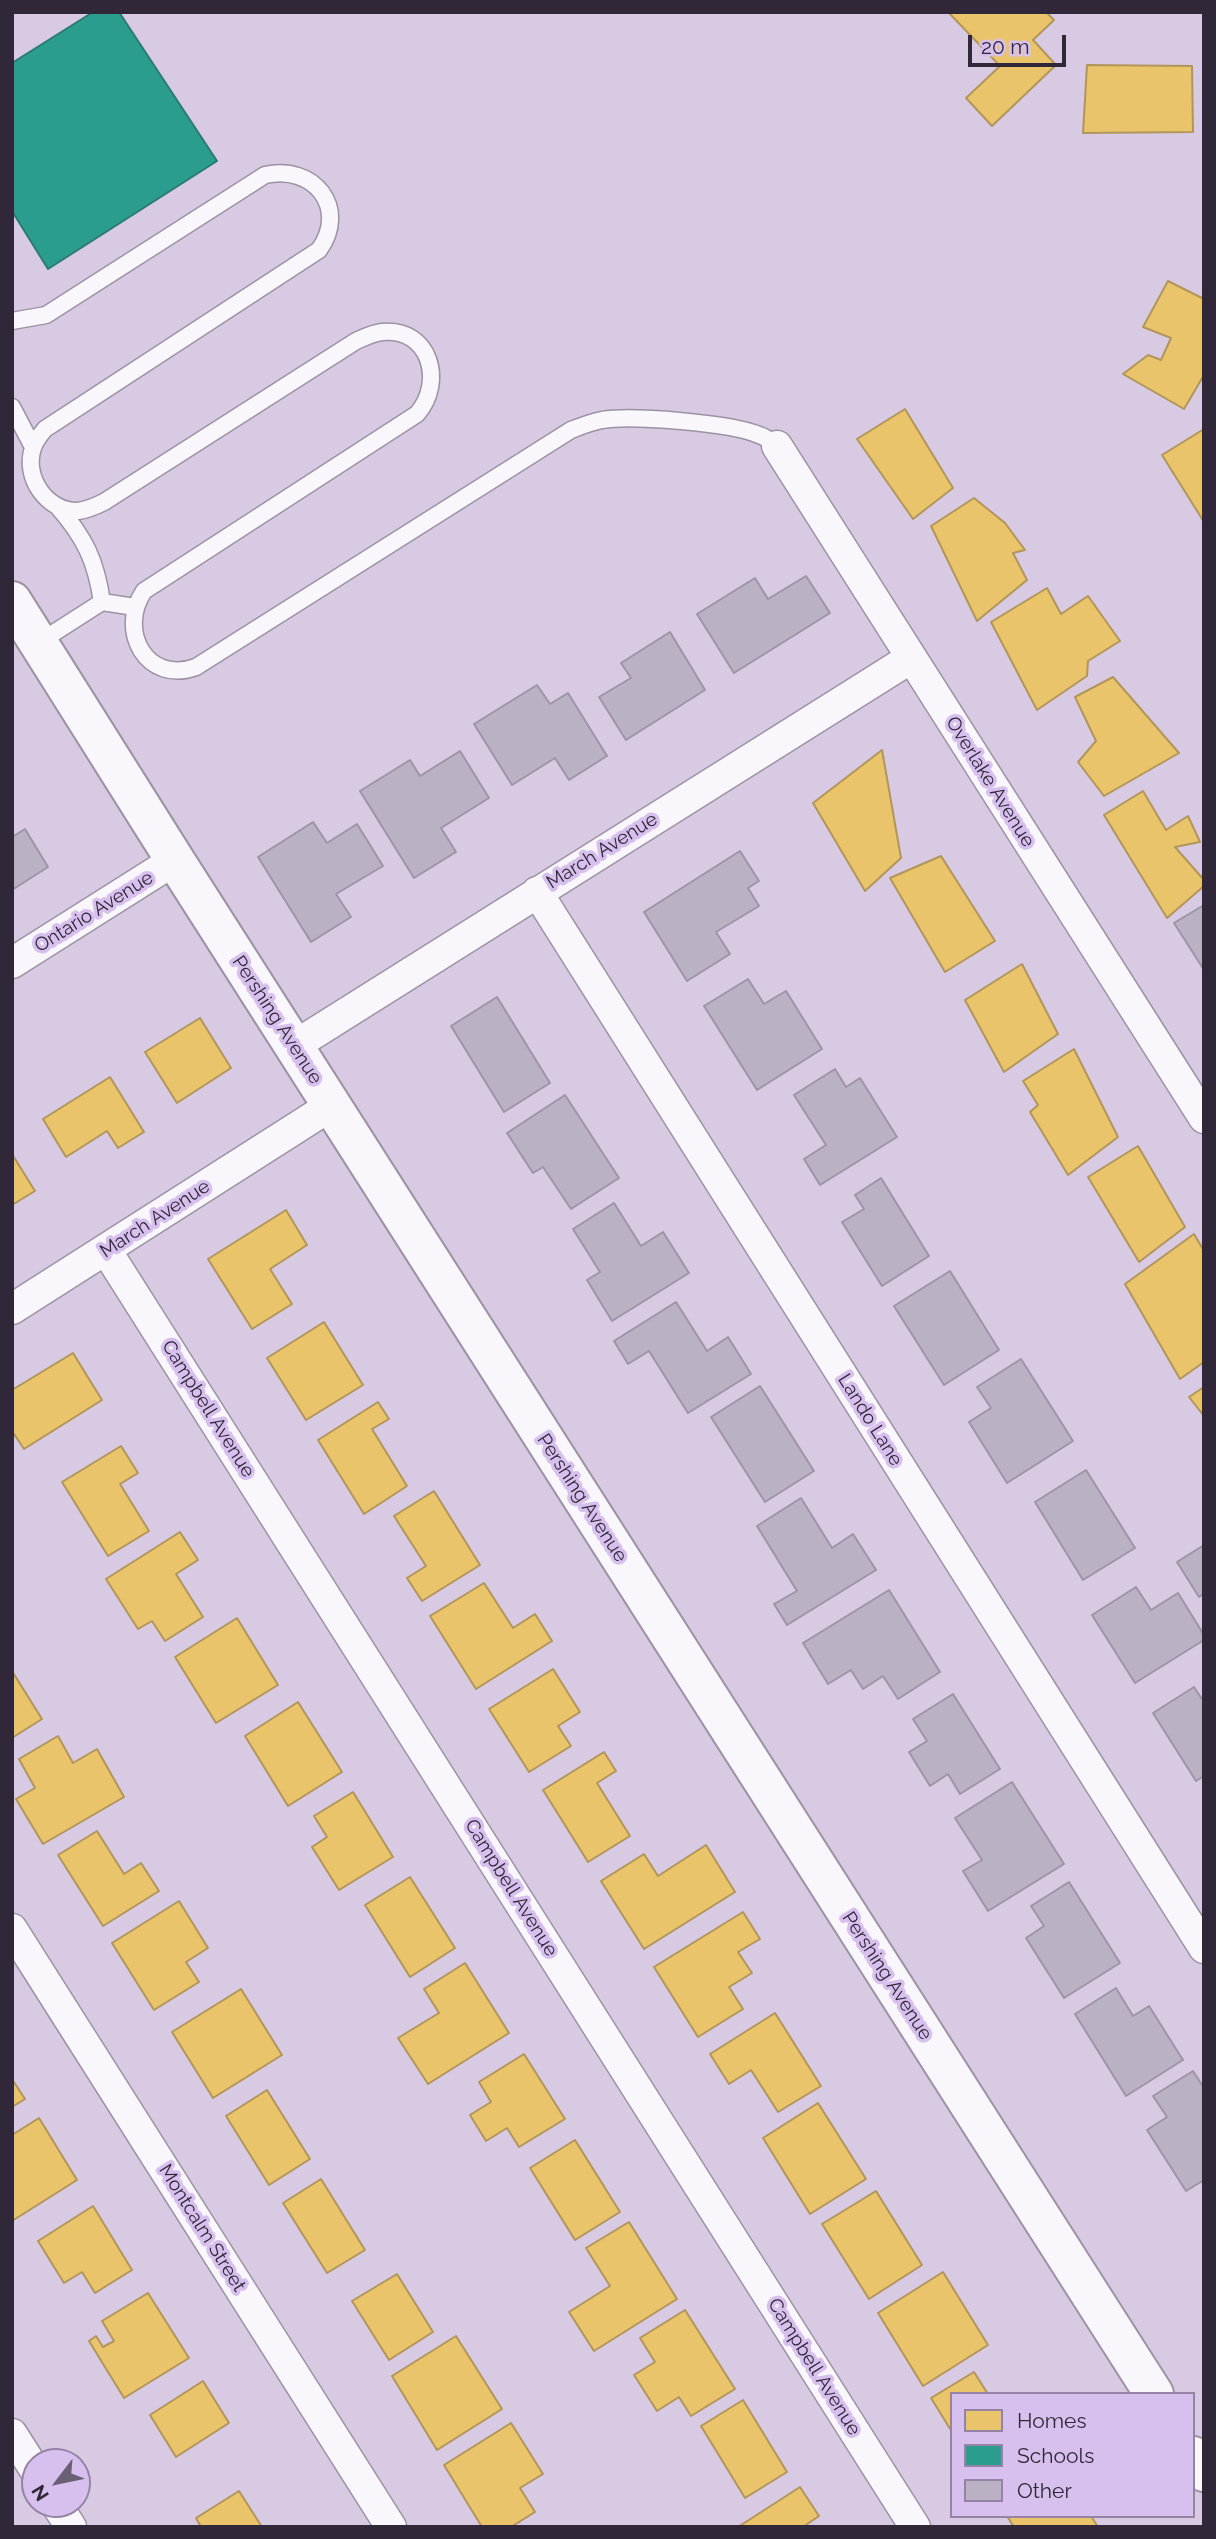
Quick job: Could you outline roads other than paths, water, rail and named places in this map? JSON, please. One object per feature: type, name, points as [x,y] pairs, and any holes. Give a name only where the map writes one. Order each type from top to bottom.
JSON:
[{"type":"street","name":"Overlake Avenue","points":[[777,446],[1204,1118]]},
{"type":"street","name":"Pershing Avenue","points":[[12,601],[1153,2392]]},
{"type":"street","name":"March Avenue","points":[[294,1046],[911,658]]},
{"type":"street","name":"Ontario Avenue","points":[[12,963],[175,860]]},
{"type":"street","name":"Lando Lane","points":[[537,892],[1204,1948]]},
{"type":"street","name":"March Avenue","points":[[12,1309],[332,1105]]},
{"type":"street","name":"Campbell Avenue","points":[[106,1250],[915,2527]]},
{"type":"street","name":"Montcalm Street","points":[[12,1929],[391,2527]]},
{"type":"lane","points":[[12,321],[46,314],[265,175],[289,172],[311,181],[325,196],[330,226],[327,239],[319,250],[56,420],[45,429],[33,447],[31,459],[35,482],[82,536],[99,579],[102,602]]},
{"type":"lane","points":[[58,507],[80,511],[104,502],[356,341],[385,332],[408,337],[420,345],[430,364],[432,387],[425,405],[417,414],[144,591],[135,607],[133,634],[144,655],[166,669],[190,670],[571,430],[604,420],[684,422],[741,429],[761,435],[777,446]]},
{"type":"lane","points":[[12,407],[33,447]]},
{"type":"lane","points":[[38,643],[102,602],[135,607]]}]
